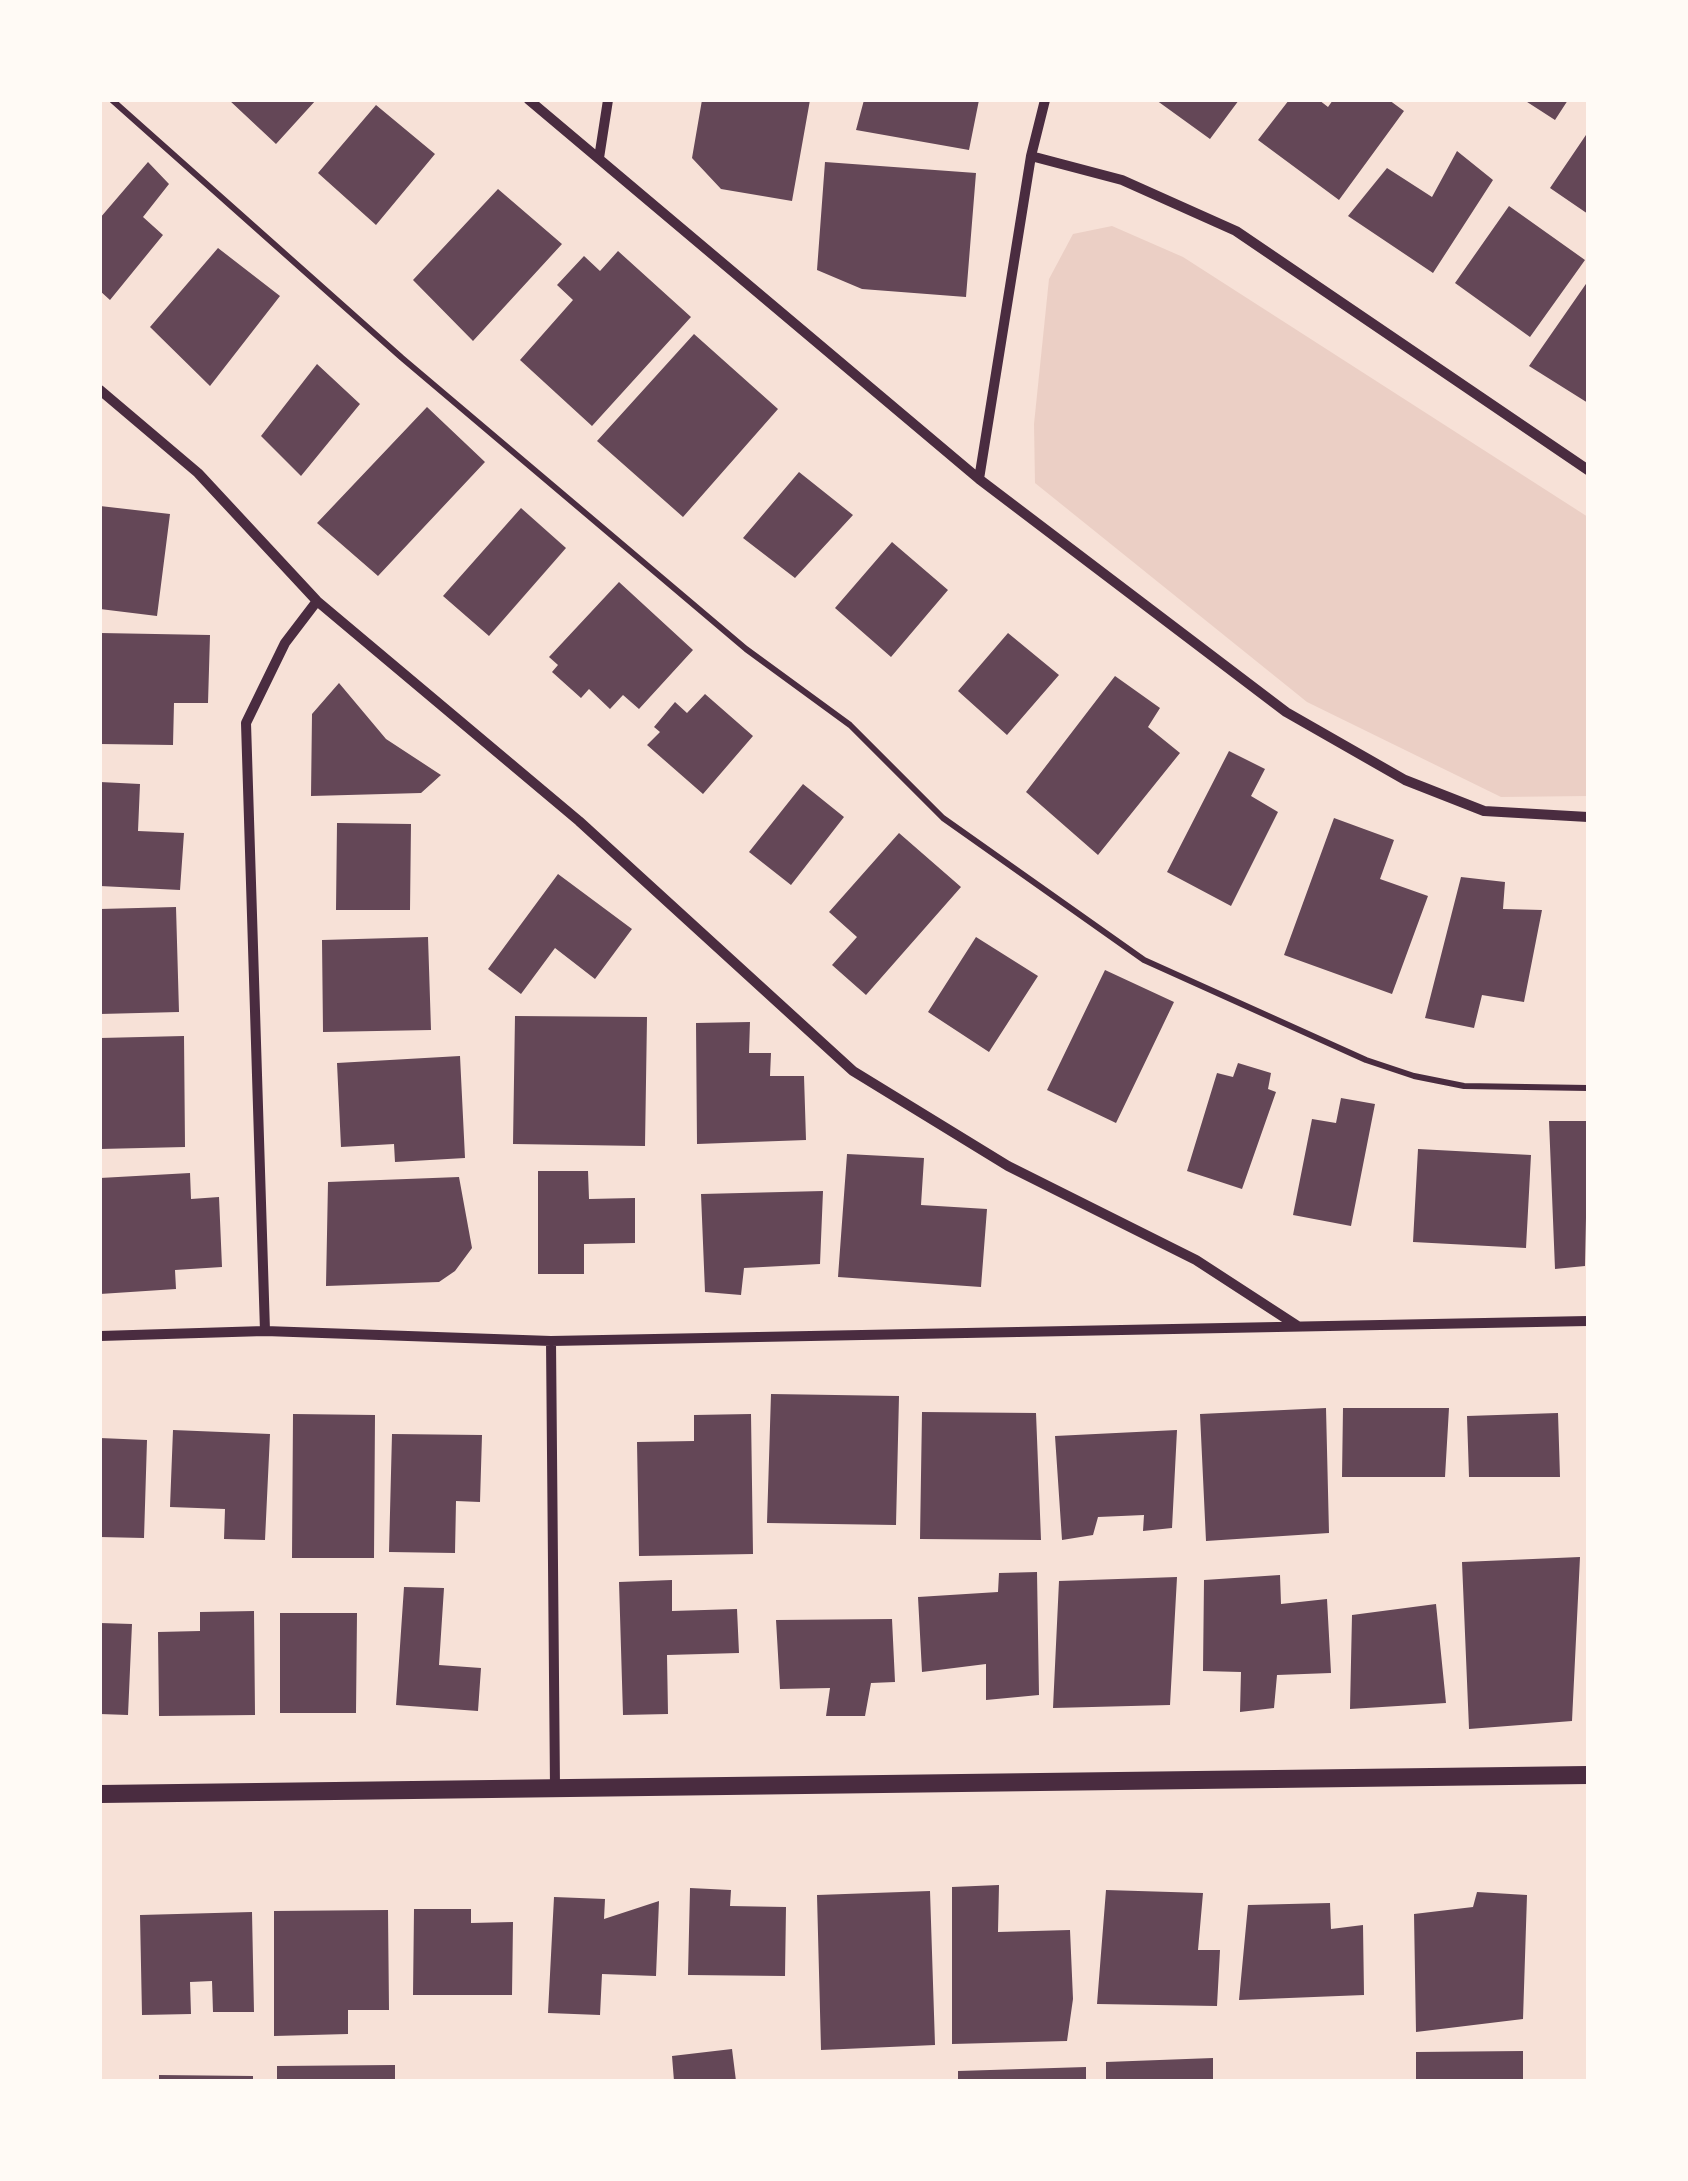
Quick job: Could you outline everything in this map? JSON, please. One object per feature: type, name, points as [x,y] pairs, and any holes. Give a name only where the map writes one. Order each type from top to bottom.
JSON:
[{"type":"street","points":[[529,100],[979,479],[1286,712],[1405,780],[1484,810],[1588,817]]},
{"type":"street","points":[[598,158],[608,100]]},
{"type":"street","points":[[979,479],[1031,156],[1045,100]]},
{"type":"street","points":[[1031,156],[1122,180],[1236,231],[1588,470]]},
{"type":"street","points":[[100,390],[198,472],[317,601],[579,821],[853,1070],[1008,1166],[1196,1260],[1296,1325]]},
{"type":"street","points":[[265,1331],[246,723],[284,643],[317,601]]},
{"type":"street","points":[[100,1336],[265,1331],[551,1341],[1588,1321]]},
{"type":"street","points":[[551,1341],[555,1788]]},
{"type":"street","points":[[100,1794],[1588,1774]]},
{"type":"path","points":[[112,100],[402,358],[746,649],[850,725],[943,818],[1144,960],[1366,1060],[1414,1076],[1464,1086],[1588,1088]]},
{"type":"shaded area","points":[[1112,226],[1183,257],[1588,517],[1588,796],[1501,797],[1307,702],[1035,483],[1034,424],[1049,279],[1073,234]]},
{"type":"building","points":[[229,100],[316,100],[276,144]]},
{"type":"building","points":[[702,100],[810,100],[792,201],[721,189],[692,158]]},
{"type":"building","points":[[864,100],[979,100],[969,150],[856,130]]},
{"type":"building","points":[[1156,100],[1239,100],[1210,139]]},
{"type":"building","points":[[1289,100],[1319,100],[1328,107],[1333,100],[1389,100],[1404,111],[1339,200],[1258,140]]},
{"type":"building","points":[[1524,100],[1568,100],[1555,120]]},
{"type":"building","points":[[376,105],[435,154],[376,225],[318,173]]},
{"type":"building","points":[[1588,132],[1588,214],[1550,188]]},
{"type":"building","points":[[1457,151],[1493,180],[1433,273],[1348,216],[1387,168],[1432,197]]},
{"type":"building","points":[[148,162],[169,184],[143,217],[163,235],[110,300],[100,291],[100,218]]},
{"type":"building","points":[[825,162],[976,173],[966,297],[862,289],[817,270]]},
{"type":"building","points":[[498,189],[562,244],[473,341],[413,280]]},
{"type":"building","points":[[1509,206],[1585,260],[1530,337],[1455,283]]},
{"type":"building","points":[[218,248],[280,296],[210,386],[150,327]]},
{"type":"building","points":[[618,251],[691,317],[592,426],[520,360],[573,300],[557,285],[584,256],[600,271]]},
{"type":"building","points":[[1588,281],[1588,403],[1529,366]]},
{"type":"building","points":[[694,334],[778,409],[683,517],[597,441]]},
{"type":"building","points":[[317,364],[360,404],[301,476],[261,436]]},
{"type":"building","points":[[427,407],[485,462],[378,576],[317,523]]},
{"type":"building","points":[[799,472],[853,515],[795,578],[743,538]]},
{"type":"building","points":[[100,506],[170,514],[157,616],[100,609]]},
{"type":"building","points":[[521,508],[566,548],[489,636],[443,596]]},
{"type":"building","points":[[892,542],[948,590],[891,657],[835,608]]},
{"type":"building","points":[[619,582],[693,650],[639,709],[623,695],[610,709],[589,689],[581,698],[552,672],[558,665],[549,657]]},
{"type":"building","points":[[100,633],[210,635],[208,703],[174,703],[173,745],[100,744]]},
{"type":"building","points":[[1008,633],[1059,675],[1007,735],[958,691]]},
{"type":"building","points":[[1115,676],[1160,708],[1148,727],[1180,753],[1098,855],[1026,792]]},
{"type":"building","points":[[339,683],[386,739],[441,775],[421,793],[311,796],[312,714]]},
{"type":"building","points":[[705,694],[753,736],[703,794],[647,745],[660,732],[654,727],[675,702],[687,713]]},
{"type":"building","points":[[1229,751],[1265,769],[1251,796],[1278,812],[1231,906],[1167,872]]},
{"type":"building","points":[[100,782],[140,784],[138,831],[184,833],[180,890],[100,886]]},
{"type":"building","points":[[803,784],[844,817],[791,885],[749,852]]},
{"type":"building","points":[[1334,818],[1394,840],[1380,879],[1428,896],[1392,994],[1284,955]]},
{"type":"building","points":[[337,823],[411,824],[410,910],[336,910]]},
{"type":"building","points":[[899,833],[961,887],[866,995],[832,965],[857,937],[829,912]]},
{"type":"building","points":[[558,874],[632,929],[595,979],[555,948],[521,994],[488,969]]},
{"type":"building","points":[[1461,877],[1505,882],[1503,909],[1542,910],[1524,1002],[1482,995],[1474,1028],[1425,1018]]},
{"type":"building","points":[[176,907],[179,1012],[100,1014],[100,909]]},
{"type":"building","points":[[428,937],[431,1030],[323,1032],[322,940]]},
{"type":"building","points":[[976,937],[1038,976],[989,1052],[928,1012]]},
{"type":"building","points":[[1105,970],[1174,1002],[1116,1123],[1047,1090]]},
{"type":"building","points":[[515,1016],[647,1017],[645,1146],[513,1144]]},
{"type":"building","points":[[750,1022],[749,1053],[771,1053],[770,1076],[804,1076],[806,1140],[697,1144],[696,1023]]},
{"type":"building","points":[[184,1036],[185,1147],[100,1149],[100,1038]]},
{"type":"building","points":[[460,1056],[465,1158],[395,1162],[394,1144],[341,1147],[337,1063]]},
{"type":"building","points":[[1238,1063],[1271,1073],[1268,1089],[1276,1092],[1242,1189],[1187,1171],[1217,1073],[1233,1077]]},
{"type":"building","points":[[1341,1098],[1375,1104],[1351,1226],[1293,1215],[1312,1119],[1336,1123]]},
{"type":"building","points":[[1549,1121],[1588,1121],[1585,1266],[1555,1269]]},
{"type":"building","points":[[1418,1149],[1531,1155],[1526,1248],[1413,1242]]},
{"type":"building","points":[[847,1154],[924,1158],[921,1205],[987,1209],[981,1287],[838,1277]]},
{"type":"building","points":[[538,1171],[588,1171],[589,1199],[635,1198],[635,1243],[584,1244],[584,1274],[538,1274]]},
{"type":"building","points":[[190,1173],[191,1199],[219,1197],[222,1267],[175,1270],[176,1289],[100,1294],[100,1178]]},
{"type":"building","points":[[459,1177],[472,1248],[455,1271],[439,1282],[326,1286],[328,1182]]},
{"type":"building","points":[[823,1191],[820,1264],[744,1268],[741,1295],[705,1292],[701,1194]]},
{"type":"building","points":[[771,1394],[899,1396],[896,1525],[767,1523]]},
{"type":"building","points":[[1326,1408],[1329,1533],[1206,1541],[1200,1414]]},
{"type":"building","points":[[1343,1408],[1449,1408],[1445,1477],[1342,1477]]},
{"type":"building","points":[[922,1412],[1036,1413],[1041,1540],[920,1539]]},
{"type":"building","points":[[1558,1413],[1560,1477],[1469,1477],[1467,1416]]},
{"type":"building","points":[[293,1414],[375,1415],[374,1558],[292,1558]]},
{"type":"building","points":[[751,1414],[753,1554],[639,1556],[637,1442],[694,1441],[694,1415]]},
{"type":"building","points":[[173,1430],[270,1434],[265,1540],[224,1539],[225,1509],[170,1507]]},
{"type":"building","points":[[1177,1430],[1172,1528],[1143,1531],[1144,1515],[1098,1517],[1093,1535],[1062,1540],[1055,1436]]},
{"type":"building","points":[[392,1434],[482,1435],[480,1502],[456,1501],[455,1553],[389,1552]]},
{"type":"building","points":[[100,1438],[147,1440],[144,1538],[100,1537]]},
{"type":"building","points":[[1580,1557],[1572,1721],[1469,1729],[1462,1562]]},
{"type":"building","points":[[1037,1572],[1039,1695],[986,1700],[986,1664],[922,1672],[918,1597],[998,1592],[999,1573]]},
{"type":"building","points":[[1280,1575],[1281,1604],[1327,1599],[1331,1673],[1277,1675],[1274,1708],[1240,1712],[1241,1672],[1203,1671],[1204,1580]]},
{"type":"building","points":[[1177,1577],[1170,1705],[1053,1708],[1059,1581]]},
{"type":"building","points":[[672,1580],[672,1611],[737,1609],[739,1653],[667,1655],[668,1714],[623,1715],[619,1582]]},
{"type":"building","points":[[404,1587],[444,1588],[439,1665],[481,1668],[478,1711],[396,1705]]},
{"type":"building","points":[[1436,1604],[1446,1703],[1350,1709],[1352,1615]]},
{"type":"building","points":[[254,1611],[255,1715],[159,1716],[158,1632],[200,1631],[200,1612]]},
{"type":"building","points":[[280,1613],[357,1613],[356,1713],[280,1713]]},
{"type":"building","points":[[892,1619],[895,1682],[871,1683],[865,1716],[826,1716],[830,1688],[780,1689],[776,1620]]},
{"type":"building","points":[[100,1623],[132,1624],[128,1715],[100,1714]]},
{"type":"building","points":[[999,1885],[998,1932],[1070,1930],[1073,1999],[1067,2041],[952,2044],[952,1887]]},
{"type":"building","points":[[690,1888],[731,1890],[730,1906],[786,1907],[785,1976],[688,1975]]},
{"type":"building","points":[[1106,1890],[1203,1893],[1198,1950],[1220,1950],[1217,2006],[1097,2004]]},
{"type":"building","points":[[930,1891],[935,2045],[821,2050],[817,1895]]},
{"type":"building","points":[[1477,1892],[1527,1895],[1523,2019],[1416,2032],[1414,1914],[1473,1907]]},
{"type":"building","points":[[554,1897],[605,1899],[604,1919],[659,1901],[656,1976],[602,1974],[600,2015],[548,2013]]},
{"type":"building","points":[[1330,1903],[1331,1929],[1363,1925],[1364,1995],[1239,2000],[1248,1905]]},
{"type":"building","points":[[414,1909],[471,1909],[471,1923],[513,1922],[512,1995],[413,1995]]},
{"type":"building","points":[[388,1910],[389,2010],[348,2010],[348,2034],[274,2036],[274,1911]]},
{"type":"building","points":[[252,1912],[254,2012],[213,2012],[212,1981],[190,1982],[191,2014],[142,2015],[140,1915]]},
{"type":"building","points":[[732,2049],[736,2081],[674,2081],[672,2056]]},
{"type":"building","points":[[1523,2051],[1523,2081],[1416,2081],[1416,2052]]},
{"type":"building","points":[[1213,2058],[1213,2081],[1106,2081],[1106,2062]]},
{"type":"building","points":[[395,2065],[395,2081],[277,2081],[277,2066]]},
{"type":"building","points":[[1086,2067],[1086,2081],[958,2081],[958,2071]]},
{"type":"building","points":[[159,2075],[253,2076],[253,2081],[159,2081]]}]
